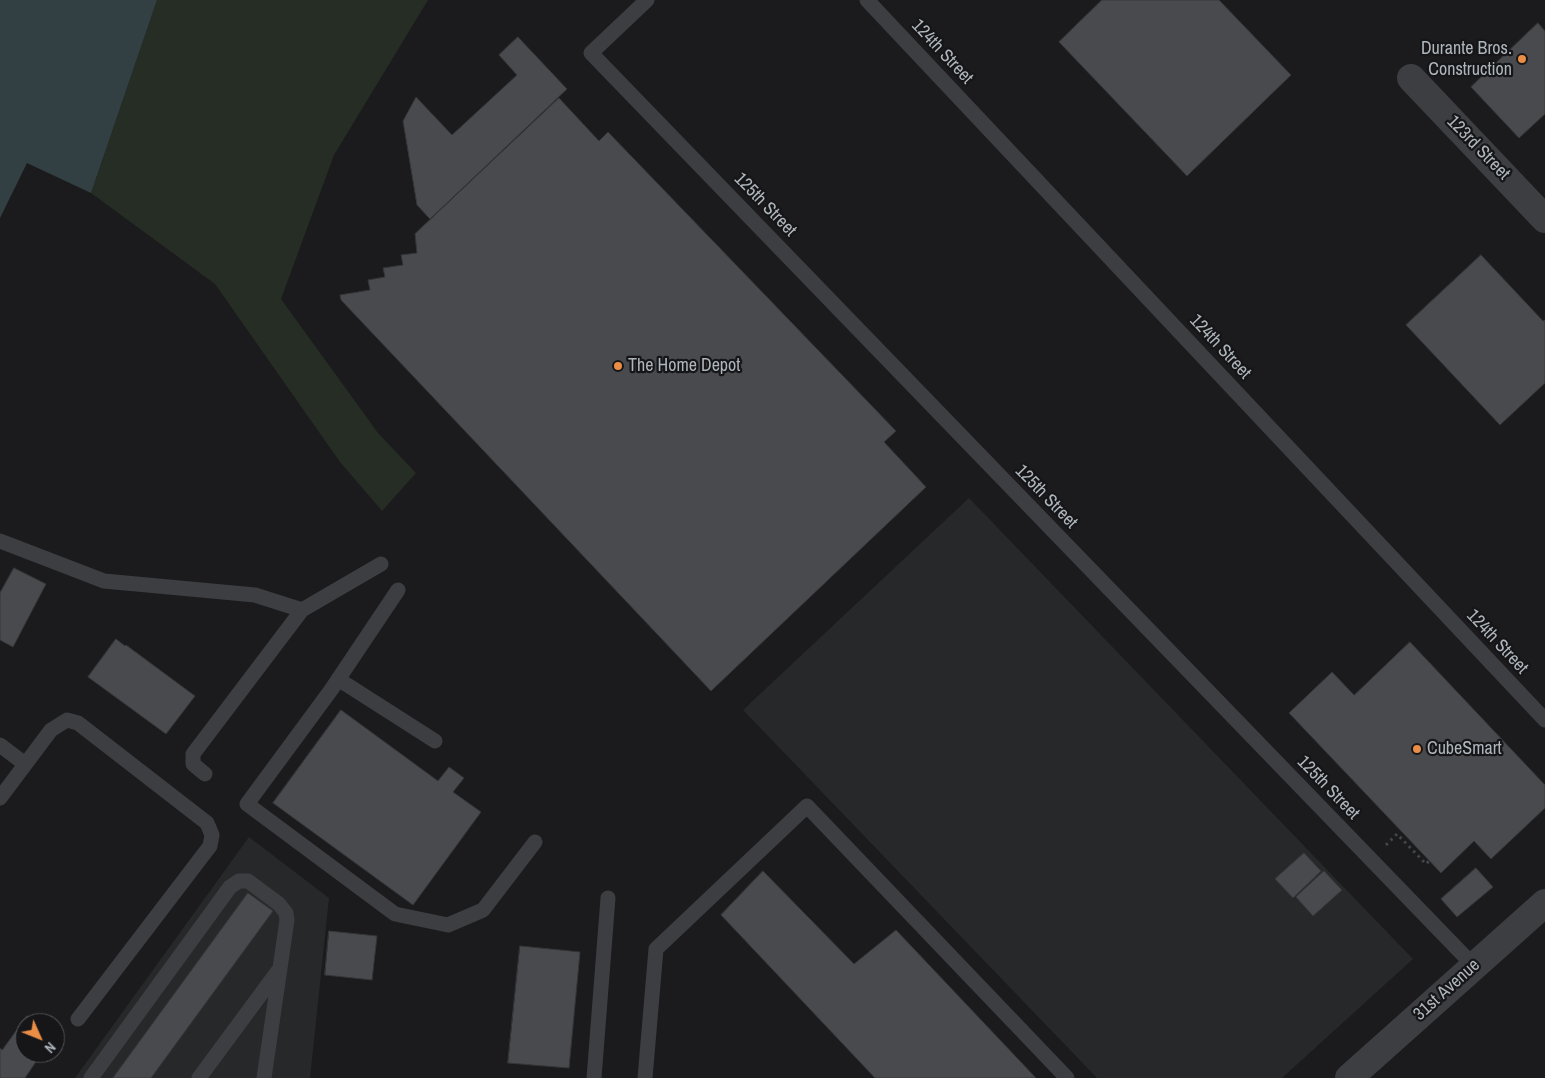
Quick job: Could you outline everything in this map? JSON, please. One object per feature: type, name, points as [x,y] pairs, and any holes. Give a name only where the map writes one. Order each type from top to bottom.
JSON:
[{"type":"street","name":"123rd Street","points":[[1410,78],[1545,219]]},
{"type":"street","name":"31st Avenue","points":[[1349,1078],[1545,902]]},
{"type":"lane","name":"125th Street","points":[[648,0],[591,53],[1474,966]]},
{"type":"lane","name":"124th Street","points":[[867,0],[1545,720]]},
{"type":"lane","points":[[0,541],[104,581],[255,596],[302,610]]},
{"type":"lane","points":[[205,774],[193,764],[193,754],[302,610],[381,564]]},
{"type":"lane","points":[[398,590],[338,679],[247,804],[395,914],[448,925],[483,910],[535,842]]},
{"type":"lane","points":[[338,679],[435,741]]},
{"type":"lane","points":[[0,798],[51,730],[67,720],[78,722],[207,823],[212,835],[210,846],[78,1019]]},
{"type":"lane","points":[[0,745],[25,764]]},
{"type":"lane","points":[[644,1078],[656,950],[807,806],[1068,1078]]},
{"type":"lane","points":[[91,1078],[230,887],[239,881],[248,881],[279,904],[286,913],[287,920],[264,1078]]},
{"type":"lane","points":[[594,1078],[608,898]]},
{"type":"lane","points":[[199,1078],[279,970]]},
{"type":"path","points":[[1370,859],[1397,834],[1426,864],[1429,861]]},
{"type":"shaded area","points":[[0,0],[157,0],[91,193],[27,163],[0,218]]},
{"type":"shaded area","points":[[157,0],[428,0],[334,155],[281,299],[378,433],[416,473],[382,511],[340,462],[215,284],[91,193]]},
{"type":"shaded area","points":[[969,498],[1413,959],[1282,1078],[1097,1078],[743,710]]},
{"type":"shaded area","points":[[249,837],[329,898],[310,1078],[75,1078]]},
{"type":"building","points":[[1102,0],[1219,0],[1291,75],[1187,176],[1059,42]]},
{"type":"building","name":"Durante Bros. Construction","points":[[1538,23],[1545,31],[1545,114],[1519,138],[1471,87]]},
{"type":"building","points":[[518,37],[567,89],[430,219],[417,205],[403,121],[416,97],[452,135],[517,75],[499,55]]},
{"type":"building","name":"The Home Depot","points":[[559,98],[599,141],[608,132],[896,431],[884,442],[926,487],[711,691],[341,300],[340,295],[370,290],[368,280],[385,277],[383,268],[403,265],[401,255],[417,253],[415,234]]},
{"type":"building","points":[[1481,255],[1543,321],[1545,320],[1545,383],[1500,425],[1406,325]]},
{"type":"building","points":[[14,568],[46,584],[13,647],[0,640],[0,593]]},
{"type":"building","points":[[116,639],[195,696],[166,734],[88,677]]},
{"type":"building","name":"CubeSmart","points":[[1410,642],[1545,785],[1545,808],[1491,859],[1474,841],[1441,873],[1289,713],[1332,672],[1354,695]]},
{"type":"building","points":[[341,710],[438,781],[449,767],[464,778],[453,792],[481,812],[413,905],[273,803]]},
{"type":"building","points":[[1304,853],[1321,871],[1293,898],[1275,879]]},
{"type":"building","points":[[1476,868],[1493,887],[1457,917],[1441,899]]},
{"type":"building","points":[[763,871],[854,964],[896,930],[1036,1078],[875,1078],[721,915]]},
{"type":"building","points":[[1324,871],[1342,890],[1313,916],[1296,897]]},
{"type":"building","points":[[248,893],[273,911],[151,1078],[113,1078]]},
{"type":"building","points":[[329,931],[377,936],[372,980],[325,975]]},
{"type":"building","points":[[520,946],[580,952],[569,1068],[508,1063]]},
{"type":"building","points":[[15,1032],[15,1063],[35,1063],[25,1078],[0,1078],[0,1048],[2,1050]]},
{"type":"place","name":"Durante Bros. Construction","points":[[1522,59]]},
{"type":"place","name":"The Home Depot","points":[[618,366]]},
{"type":"place","name":"CubeSmart","points":[[1417,749]]}]
